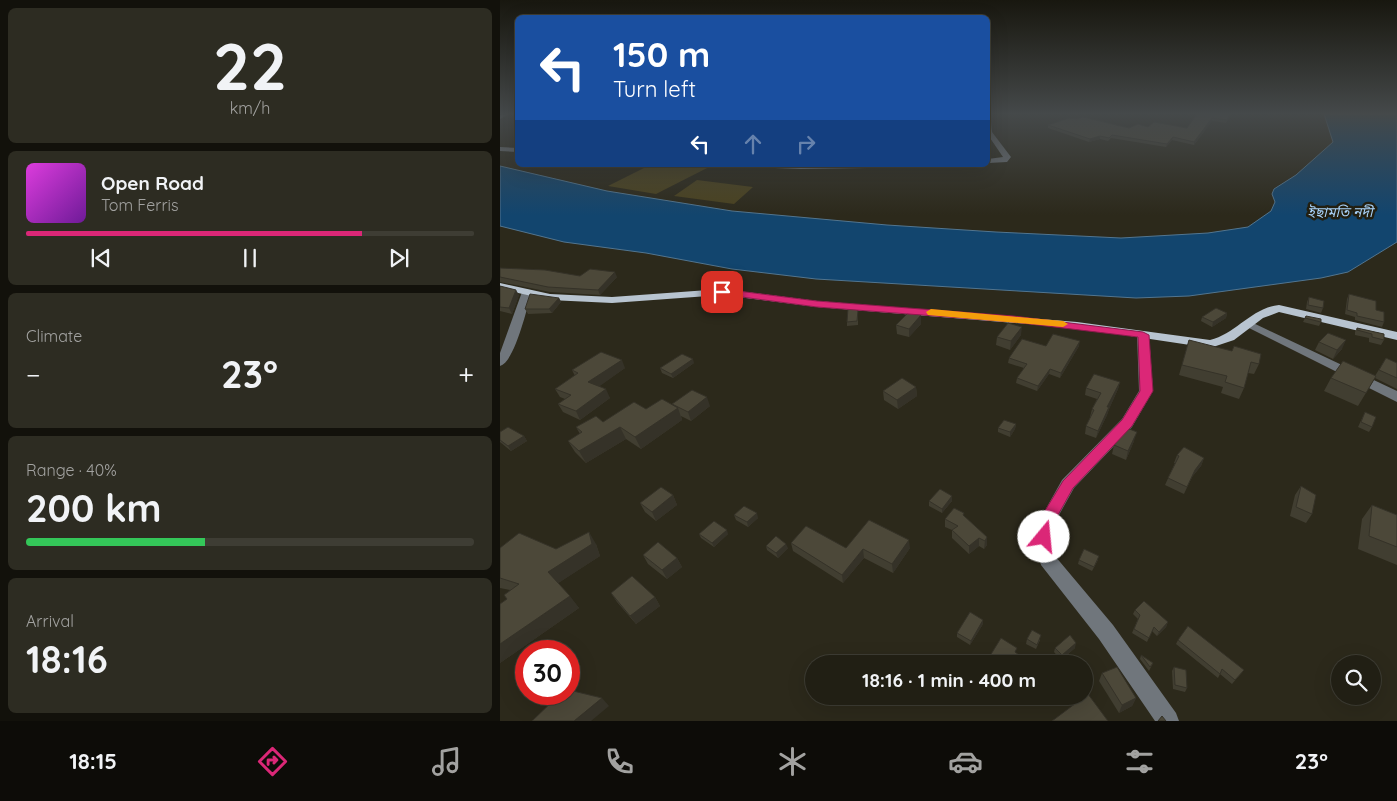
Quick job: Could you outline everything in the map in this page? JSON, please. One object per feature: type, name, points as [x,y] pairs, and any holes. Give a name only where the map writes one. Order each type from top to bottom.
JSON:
[{"type":"main road","points":[[500,286],[550,297],[604,300],[722,292],[826,305],[1022,320],[1210,344],[1224,342],[1264,313],[1274,309],[1291,310],[1397,336]]},
{"type":"street","points":[[990,161],[1004,160],[1007,157],[1000,148]]},
{"type":"street","points":[[500,149],[515,150]]},
{"type":"street","points":[[500,362],[506,354],[527,292]]},
{"type":"street","points":[[1249,324],[1397,397]]},
{"type":"street","points":[[1143,335],[1146,391],[1127,423],[1068,484],[1051,514],[1044,537],[1047,559],[1074,590],[1106,632],[1168,721]]},
{"type":"shaded area","points":[[646,167],[709,167],[656,194],[608,186]]},
{"type":"shaded area","points":[[697,180],[753,187],[734,204],[674,196]]},
{"type":"water","name":"ইছামতি নদী","points":[[1327,148],[1397,148],[1397,242],[1348,272],[1321,278],[1189,296],[1136,298],[816,279],[732,269],[646,253],[564,242],[500,226],[500,166],[607,191],[732,211],[887,225],[1121,238],[1208,233],[1248,227],[1271,211],[1275,202],[1272,194],[1274,189],[1296,175]]},
{"type":"building","points":[[500,268],[545,270],[580,276],[590,269],[615,272],[598,290],[548,287],[500,277]]},
{"type":"building","points":[[500,286],[516,290],[509,308],[500,307]]},
{"type":"building","points":[[530,294],[559,298],[549,309],[525,309]]},
{"type":"building","points":[[1349,294],[1376,301],[1376,310],[1384,312],[1384,322],[1357,316],[1357,313],[1347,310]]},
{"type":"building","points":[[1309,297],[1324,301],[1323,308],[1308,305]]},
{"type":"building","points":[[848,308],[858,310],[857,321],[847,322]]},
{"type":"building","points":[[1216,308],[1227,313],[1213,322],[1202,317]]},
{"type":"building","points":[[909,312],[921,315],[909,329],[896,325]]},
{"type":"building","points":[[1306,316],[1321,319],[1321,322],[1305,318]]},
{"type":"building","points":[[1008,323],[1022,327],[1011,341],[997,337]]},
{"type":"building","points":[[1357,328],[1384,334],[1384,340],[1372,337],[1372,334],[1357,330]]},
{"type":"building","points":[[1328,333],[1346,340],[1337,350],[1319,342]]},
{"type":"building","points":[[1053,334],[1080,341],[1061,373],[1050,369],[1038,386],[1017,378],[1027,364],[1009,358],[1022,339],[1046,346]]},
{"type":"building","points":[[1189,340],[1232,351],[1234,346],[1261,354],[1259,364],[1251,362],[1244,388],[1225,382],[1227,376],[1182,365]]},
{"type":"building","points":[[601,352],[622,360],[588,382],[606,389],[576,411],[558,404],[571,395],[555,389],[578,373],[572,370]]},
{"type":"building","points":[[682,354],[693,359],[671,374],[660,368]]},
{"type":"building","points":[[1386,358],[1397,363],[1397,378],[1379,370]]},
{"type":"building","points":[[1343,361],[1376,376],[1366,393],[1331,378]]},
{"type":"building","points":[[1094,374],[1120,382],[1107,407],[1109,407],[1098,431],[1086,426],[1094,410],[1092,409],[1101,393],[1086,388]]},
{"type":"building","points":[[902,378],[916,387],[897,400],[883,391]]},
{"type":"building","points":[[692,390],[707,397],[688,412],[672,404]]},
{"type":"building","points":[[662,399],[678,408],[635,437],[620,427],[579,451],[568,441],[582,432],[576,427],[596,416],[603,422],[634,402],[646,409]]},
{"type":"building","points":[[1365,412],[1376,417],[1372,427],[1361,422]]},
{"type":"building","points":[[1004,420],[1016,424],[1010,432],[998,428]]},
{"type":"building","points":[[508,427],[524,436],[508,446],[500,440],[500,432]]},
{"type":"building","points":[[1127,428],[1137,432],[1128,451],[1114,445]]},
{"type":"building","points":[[1184,447],[1204,458],[1195,470],[1187,487],[1168,478],[1179,456],[1177,455]]},
{"type":"building","points":[[1301,486],[1316,495],[1312,514],[1296,507]]},
{"type":"building","points":[[661,487],[673,495],[652,512],[640,503]]},
{"type":"building","points":[[940,489],[952,496],[942,509],[929,501]]},
{"type":"building","points":[[1372,505],[1397,515],[1397,547],[1369,536]]},
{"type":"building","points":[[744,506],[757,513],[747,522],[734,515]]},
{"type":"building","points":[[954,508],[964,513],[963,515],[987,537],[985,541],[979,538],[969,546],[952,530],[958,526],[945,519]]},
{"type":"building","points":[[869,520],[909,540],[892,564],[863,549],[842,575],[791,543],[806,526],[846,548]]},
{"type":"building","points":[[714,521],[727,530],[712,543],[699,534]]},
{"type":"building","points":[[589,532],[592,544],[548,572],[570,596],[500,644],[500,604],[507,599],[504,595],[519,584],[500,578],[500,548],[519,533],[556,549]]},
{"type":"building","points":[[776,536],[786,544],[776,553],[766,546]]},
{"type":"building","points":[[658,542],[677,558],[662,570],[643,555]]},
{"type":"building","points":[[1084,549],[1099,556],[1094,567],[1079,560]]},
{"type":"building","points":[[632,576],[655,597],[630,616],[611,593]]},
{"type":"building","points":[[1144,601],[1168,622],[1159,632],[1154,627],[1149,638],[1134,629],[1140,615],[1135,610]]},
{"type":"building","points":[[970,612],[983,620],[971,641],[957,633]]},
{"type":"building","points":[[1188,626],[1244,670],[1235,680],[1222,669],[1220,674],[1178,640]]},
{"type":"building","points":[[1032,630],[1041,635],[1037,645],[1027,639]]},
{"type":"building","points":[[1070,635],[1076,643],[1062,655],[1055,648]]},
{"type":"building","points":[[1001,638],[1017,648],[1015,652],[1019,655],[991,655]]},
{"type":"building","points":[[1141,655],[1153,663],[1150,667]]},
{"type":"building","points":[[1117,667],[1136,698],[1122,705],[1102,673]]},
{"type":"building","points":[[1174,667],[1186,670],[1187,688],[1175,685]]},
{"type":"building","points":[[580,693],[602,698],[574,721],[532,721],[549,705],[580,705]]},
{"type":"building","points":[[1093,701],[1108,721],[1052,721],[1073,705],[1093,705]]},
{"type":"building","points":[[1162,716],[1166,721],[1158,721]]},
{"type":"slow traffic","points":[[931,312],[1063,324]]},
{"type":"route","points":[[722,292],[817,304],[1078,325],[1143,335],[1146,391],[1138,408],[1127,423],[1068,484],[1051,514],[1044,537]]}]
